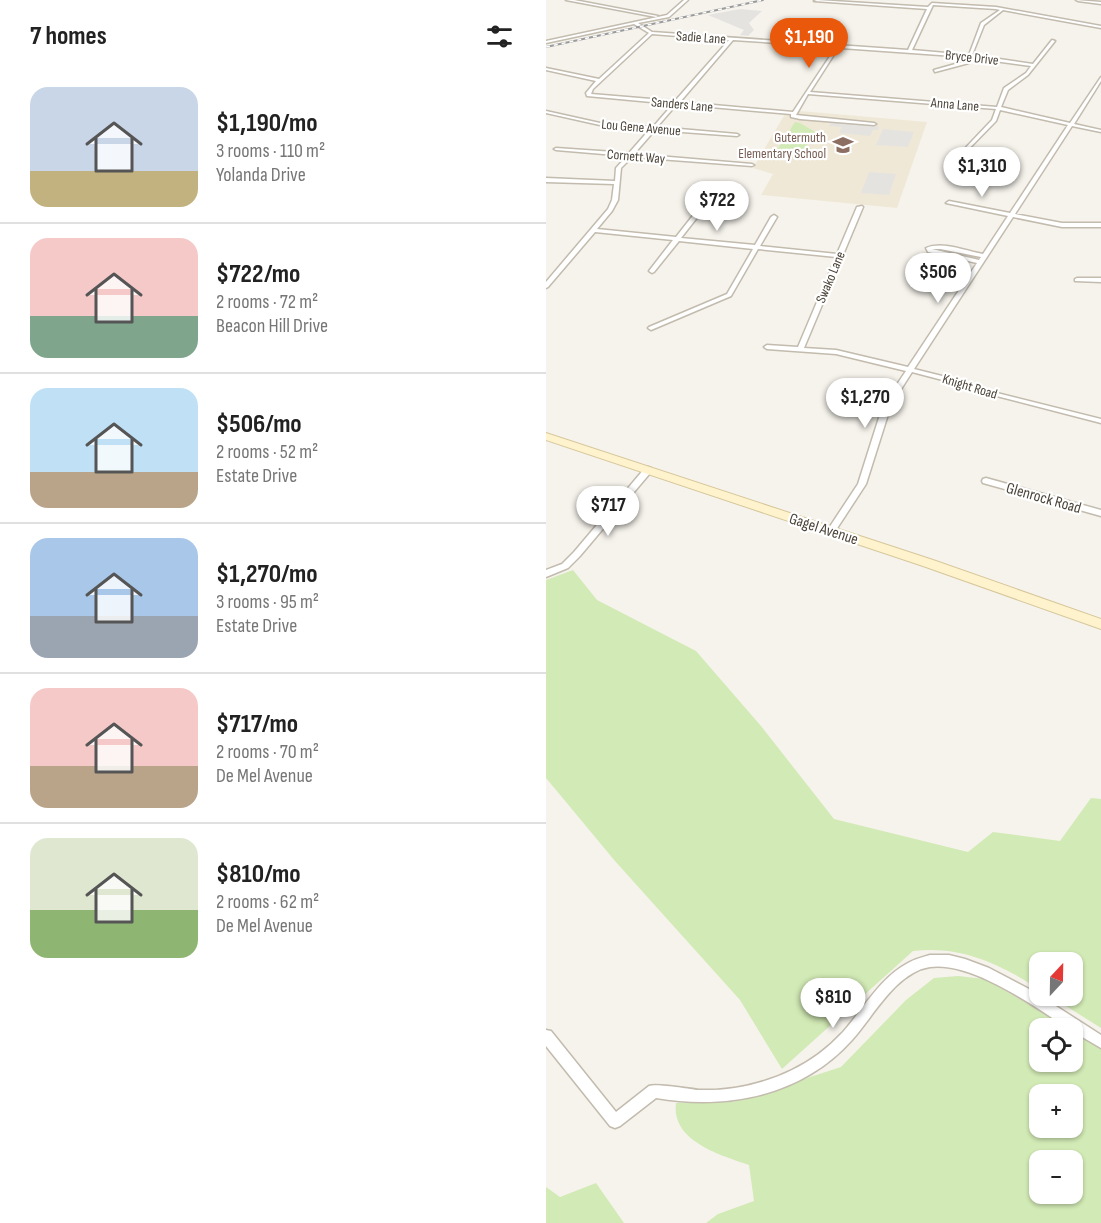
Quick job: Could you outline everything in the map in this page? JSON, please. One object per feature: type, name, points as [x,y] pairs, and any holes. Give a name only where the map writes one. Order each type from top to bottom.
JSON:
[{"type":"street","name":"Sadie Lane","points":[[568,0],[662,17]]},
{"type":"street","points":[[662,17],[668,16],[686,0]]},
{"type":"street","points":[[1078,0],[1101,3]]},
{"type":"street","points":[[816,1],[931,4],[1002,10],[1101,27]]},
{"type":"street","points":[[909,52],[931,4]]},
{"type":"street","points":[[935,71],[964,64],[971,57],[982,24],[1002,10]]},
{"type":"street","name":"Sadie Lane","points":[[546,42],[637,25],[662,17]]},
{"type":"street","points":[[547,70],[599,80],[651,33],[637,25]]},
{"type":"street","name":"Sadie Lane","points":[[651,33],[909,52]]},
{"type":"street","points":[[551,35],[568,37]]},
{"type":"street","points":[[546,286],[610,210],[615,200],[619,168],[732,39]]},
{"type":"street","points":[[956,161],[994,120],[1006,89],[1027,74],[1053,41]]},
{"type":"street","points":[[794,113],[840,46]]},
{"type":"street","name":"Bryce Drive","points":[[909,52],[1034,65]]},
{"type":"street","points":[[831,531],[862,484],[882,416],[910,369],[1101,78]]},
{"type":"street","name":"Sanders Lane","points":[[599,80],[588,94],[597,97],[794,113],[793,116],[800,118],[874,124]]},
{"type":"street","name":"Anna Lane","points":[[808,93],[1000,108],[1101,131]]},
{"type":"street","name":"Lou Gene Avenue","points":[[546,112],[600,124],[737,135]]},
{"type":"street","name":"Cornett Way","points":[[556,149],[752,165]]},
{"type":"street","points":[[546,180],[616,183]]},
{"type":"street","points":[[950,203],[1062,225],[1101,225]]},
{"type":"street","name":"Swako Lane","points":[[801,348],[860,207]]},
{"type":"street","points":[[652,271],[700,210]]},
{"type":"street","points":[[651,328],[729,295],[774,217]]},
{"type":"street","points":[[594,230],[839,256]]},
{"type":"street","points":[[940,247],[982,259],[930,251],[929,248],[940,247]]},
{"type":"street","points":[[1077,280],[1101,280]]},
{"type":"street","name":"Knight Road","points":[[766,347],[836,352],[910,369],[983,391],[1101,421]]},
{"type":"street","name":"Gagel Avenue","points":[[546,436],[1101,624]]},
{"type":"street","points":[[546,574],[565,566],[578,554],[648,470]]},
{"type":"street","name":"Glenrock Road","points":[[986,481],[1101,513]]},
{"type":"street","points":[[546,1036],[615,1121],[654,1091],[683,1098],[726,1096],[776,1084],[799,1074],[836,1048],[901,973],[924,962],[948,961],[973,968],[1101,1042]]},
{"type":"shaded area","points":[[740,9],[762,11],[749,23],[754,30],[748,36],[740,35],[744,30],[708,15]]},
{"type":"shaded area","name":"Gutermuth Elementary School","points":[[800,111],[927,122],[897,208],[761,195],[773,174],[753,168],[785,114],[797,115]]},
{"type":"shaded area","points":[[831,122],[879,127],[878,130],[873,130],[870,136],[839,133],[842,127],[829,126]]},
{"type":"shaded area","points":[[883,129],[914,132],[908,147],[876,145]]},
{"type":"shaded area","points":[[869,172],[896,174],[889,195],[861,193]]},
{"type":"green space","points":[[795,122],[817,133],[818,137],[812,137],[806,146],[811,148],[804,155],[795,158],[786,157],[777,153],[777,150]]},
{"type":"green space","points":[[573,570],[597,600],[696,651],[761,726],[834,819],[968,852],[993,832],[1060,841],[1091,798],[1101,799],[1101,1028],[1066,1006],[1083,1006],[1083,952],[1029,952],[1029,983],[995,964],[979,958],[947,951],[913,951],[782,1069],[740,1000],[615,861],[546,778],[546,580]]},
{"type":"green space","points":[[958,976],[985,979],[1052,1018],[1029,1018],[1029,1072],[1083,1072],[1083,1036],[1101,1048],[1101,1223],[706,1223],[718,1214],[754,1201],[749,1165],[712,1151],[689,1137],[681,1127],[676,1103],[733,1102],[841,1067],[906,1000],[934,978]]},
{"type":"green space","points":[[596,1183],[624,1223],[546,1223],[546,1187],[560,1197]]},
{"type":"railway","points":[[546,47],[763,0]]},
{"type":"place","name":"Gutermuth Elementary School","points":[[843,145]]}]
